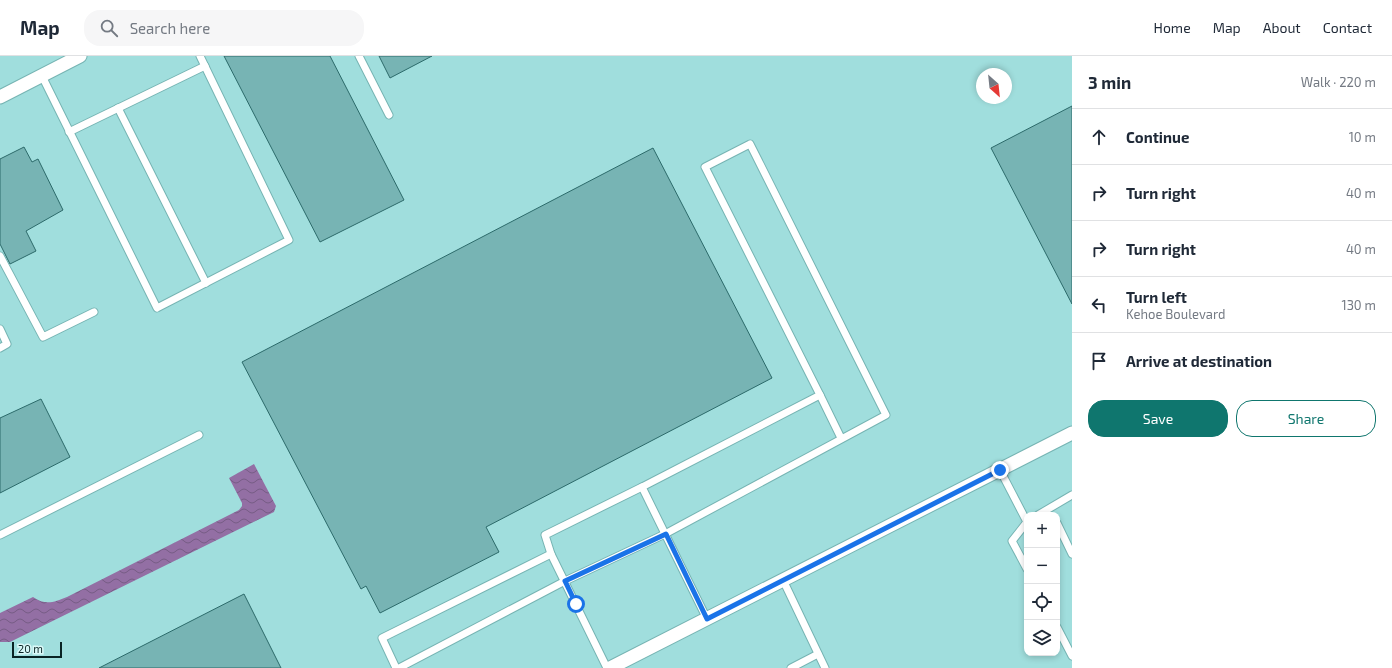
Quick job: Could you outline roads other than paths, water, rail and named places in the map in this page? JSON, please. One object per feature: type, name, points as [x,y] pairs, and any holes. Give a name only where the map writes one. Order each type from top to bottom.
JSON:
[{"type":"street","points":[[0,96],[42,76],[61,63],[80,56]]},
{"type":"street","points":[[609,668],[1072,433]]},
{"type":"lane","points":[[42,76],[157,308],[289,240],[200,56]]},
{"type":"lane","points":[[358,56],[389,115]]},
{"type":"lane","points":[[69,132],[205,66]]},
{"type":"lane","points":[[118,108],[206,283]]},
{"type":"lane","points":[[551,554],[382,638],[398,668],[565,581],[666,534],[886,415],[750,144],[705,167],[841,438]]},
{"type":"lane","points":[[0,256],[43,337],[94,312]]},
{"type":"lane","points":[[0,329],[8,344],[0,348]]},
{"type":"lane","points":[[609,668],[551,554],[545,536],[820,396]]},
{"type":"lane","points":[[0,535],[199,434]]},
{"type":"lane","points":[[1000,470],[1024,516]]},
{"type":"lane","points":[[642,487],[707,619]]},
{"type":"lane","points":[[1043,512],[1072,495]]},
{"type":"lane","points":[[1024,526],[1012,541],[1024,563]]},
{"type":"lane","points":[[1060,529],[1072,554]]},
{"type":"lane","points":[[783,580],[825,668]]},
{"type":"lane","points":[[1060,633],[1072,656]]},
{"type":"lane","points":[[791,668],[818,654]]},
{"type":"water","points":[[254,464],[276,506],[274,512],[10,642],[0,642],[0,613],[33,597],[42,602],[54,602],[67,597],[239,510],[242,503],[229,478]]}]
